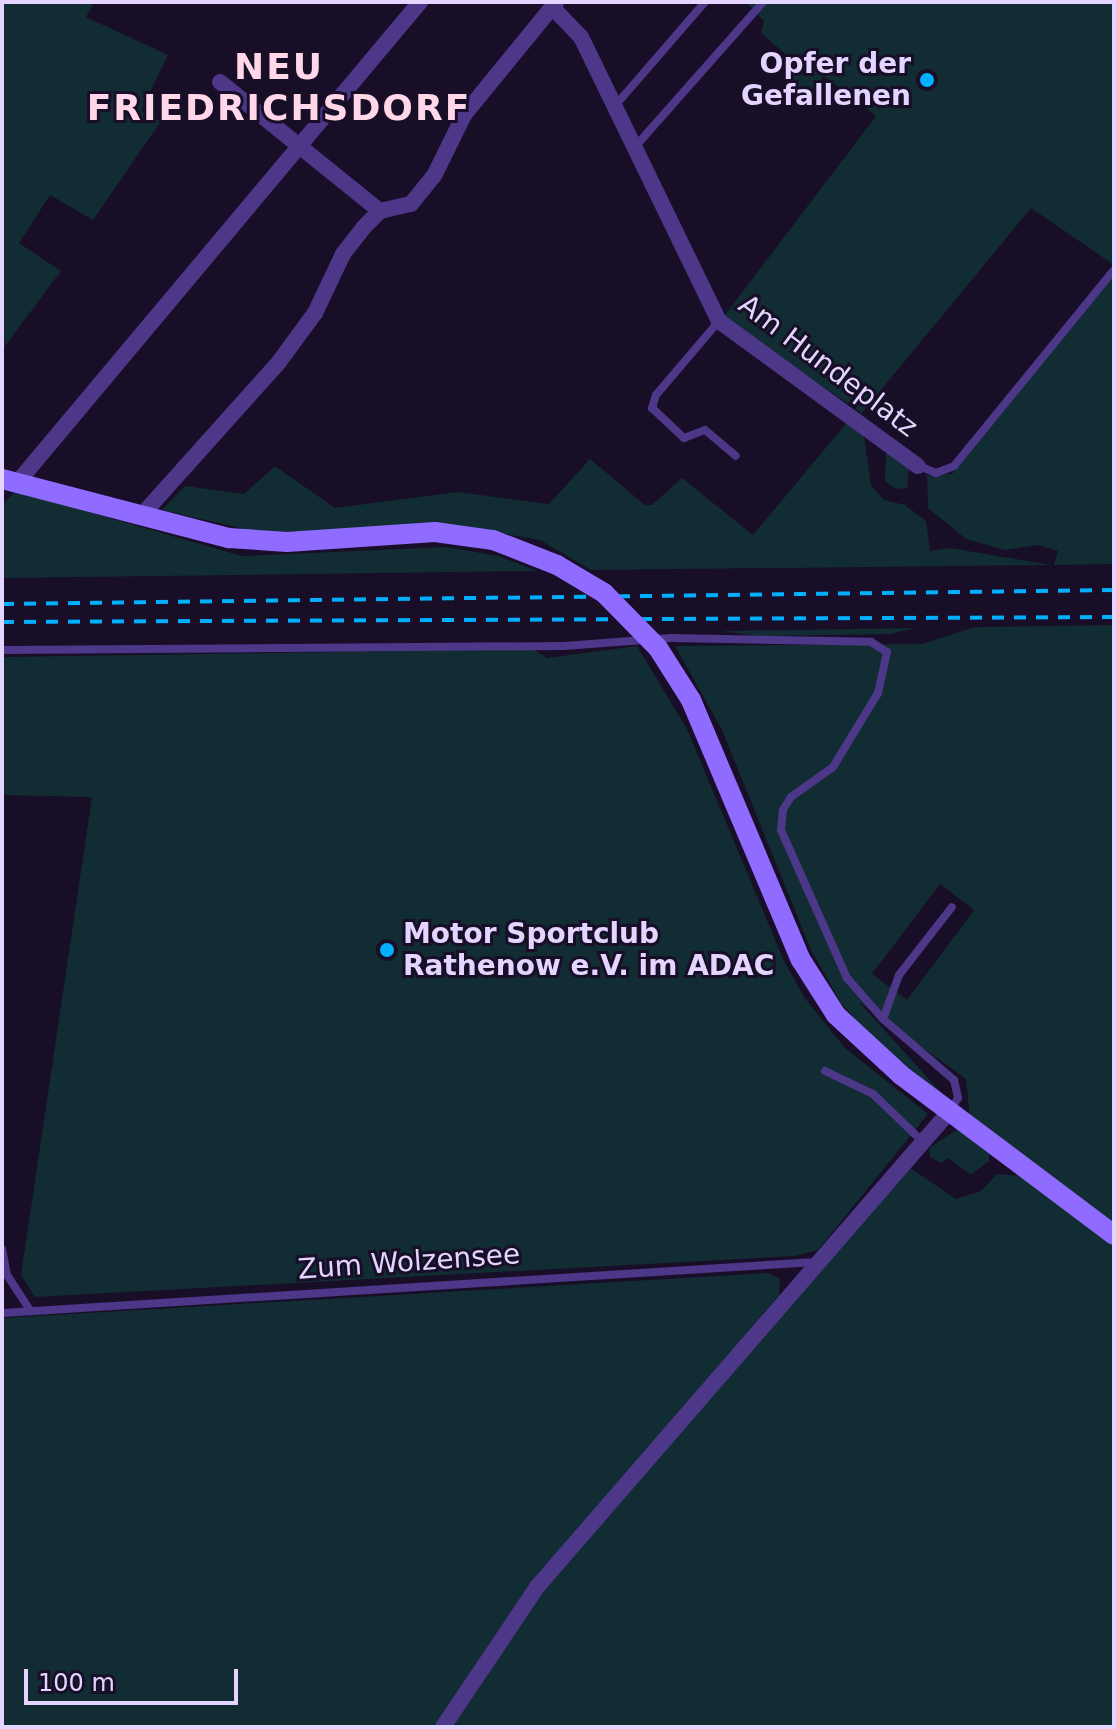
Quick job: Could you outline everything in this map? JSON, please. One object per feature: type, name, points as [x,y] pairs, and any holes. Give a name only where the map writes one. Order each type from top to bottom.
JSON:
[{"type":"main road","points":[[10,481],[141,516],[262,542],[435,532],[493,540],[557,565],[604,593],[658,648],[691,700],[814,984],[865,1045],[1114,1235]]},
{"type":"street","points":[[10,481],[420,2]]},
{"type":"street","points":[[141,516],[279,362],[315,313],[343,254],[380,211],[411,204],[434,176],[464,115],[554,4]]},
{"type":"street","name":"Am Hundeplatz","points":[[554,4],[581,37],[719,321],[918,466]]},
{"type":"street","points":[[220,82],[301,144],[380,211]]},
{"type":"street","points":[[443,1727],[537,1587],[949,1112]]},
{"type":"lane","points":[[614,107],[705,2]]},
{"type":"lane","points":[[634,149],[763,2]]},
{"type":"lane","name":"Am Hundeplatz","points":[[918,466],[936,473],[954,466],[1114,270]]},
{"type":"lane","points":[[719,321],[656,395],[652,408],[684,438],[705,430],[736,456]]},
{"type":"lane","points":[[2,650],[564,646],[683,638],[871,642],[887,652],[878,693],[833,767],[791,797],[783,810],[781,830],[847,978],[883,1019],[954,1080],[958,1098],[949,1112]]},
{"type":"lane","points":[[883,1019],[899,975],[952,907]]},
{"type":"lane","points":[[825,1071],[873,1094],[922,1141]]},
{"type":"lane","points":[[2,1249],[7,1275],[30,1310]]},
{"type":"lane","name":"Zum Wolzensee","points":[[2,1313],[819,1262]]},
{"type":"green space","points":[[2,2],[94,2],[86,17],[168,55],[141,111],[161,121],[93,220],[50,195],[19,243],[61,271],[2,350]]},
{"type":"green space","points":[[746,2],[1114,2],[1114,265],[1031,208],[862,413],[753,339],[725,315],[876,116],[824,76],[810,93],[784,80],[784,53],[761,33],[764,21]]},
{"type":"green space","points":[[1114,275],[1114,564],[1054,565],[1058,551],[1038,545],[1005,550],[966,539],[928,508],[927,475],[952,474]]},
{"type":"green space","points":[[849,420],[864,436],[871,485],[884,500],[905,505],[926,521],[930,551],[950,548],[1051,565],[591,570],[540,540],[447,524],[266,534],[162,510],[185,486],[244,494],[275,466],[335,508],[457,492],[549,504],[590,459],[645,505],[652,505],[682,478],[753,535]]},
{"type":"green space","points":[[886,452],[909,469],[907,488],[895,489],[885,481]]},
{"type":"green space","points":[[2,487],[4,503],[16,491],[242,556],[446,547],[498,556],[537,571],[2,578]]},
{"type":"green space","points":[[1114,625],[1114,1226],[970,1119],[966,1079],[859,1002],[945,1097],[868,1034],[841,1003],[811,950],[722,730],[675,646],[922,644],[975,627]],"holes":[[[940,884],[974,910],[907,1000],[872,974]]]},
{"type":"green space","points":[[916,628],[891,634],[759,636],[722,631]]},
{"type":"green space","points":[[637,646],[687,729],[784,961],[804,997],[845,1048],[928,1114],[818,1250],[795,1256],[35,1297],[21,1275],[92,797],[2,795],[2,657],[533,649],[547,658]]},
{"type":"green space","points":[[958,1129],[989,1151],[989,1161],[971,1175],[948,1158],[941,1163],[930,1157],[929,1148]]},
{"type":"green space","points":[[909,1167],[956,1199],[981,1191],[997,1174],[1022,1176],[1114,1245],[1114,1727],[448,1727],[538,1592]]},
{"type":"green space","points":[[768,1273],[780,1279],[779,1295],[531,1589],[439,1727],[2,1727],[2,1318]]},
{"type":"railway","points":[[2,604],[1114,590]]},
{"type":"railway","points":[[2,622],[1114,617]]},
{"type":"place","name":"Opfer der Gefallenen","points":[[927,80]]},
{"type":"place","name":"Motor Sportclub Rathenow e.V. im ADAC","points":[[387,950]]},
{"type":"district","name":"NEU FRIEDRICHSDORF","points":[[279,86]]}]
